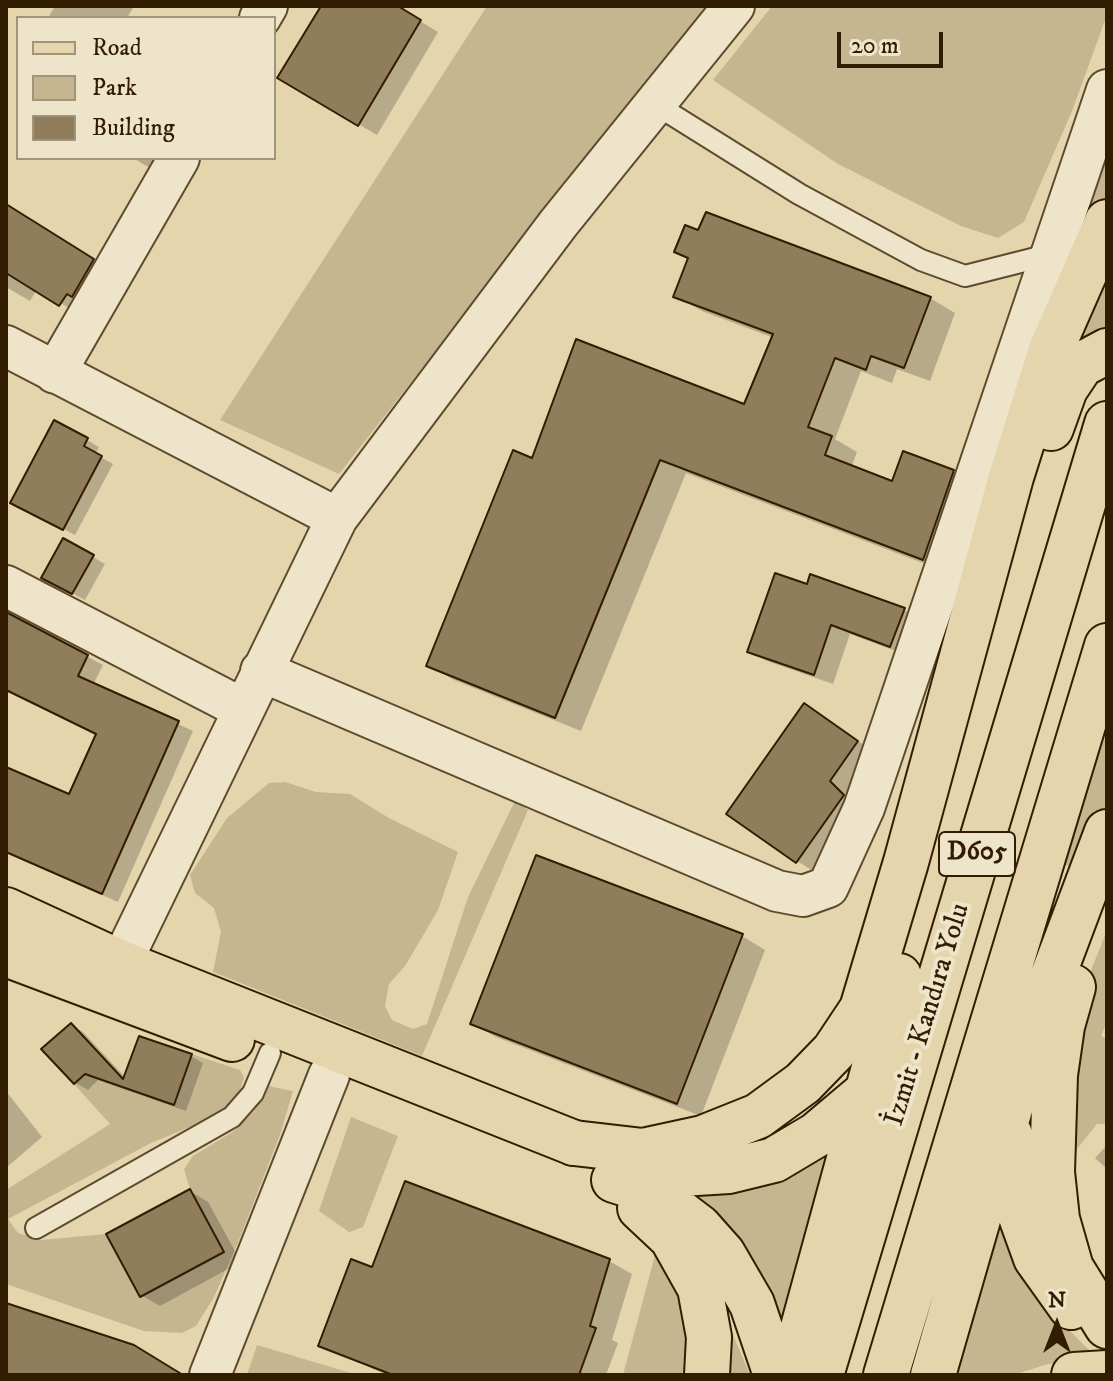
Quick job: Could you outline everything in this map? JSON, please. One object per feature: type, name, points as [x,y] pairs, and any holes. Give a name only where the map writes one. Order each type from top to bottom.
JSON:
[{"type":"main road","points":[[570,1154],[643,1151],[703,1138],[758,1116],[803,1083],[834,1051],[862,1009],[906,862],[1015,462],[1051,350],[1107,222]]},
{"type":"main road","points":[[790,1375],[1040,466],[1065,389],[1081,365],[1107,351]]},
{"type":"main road","name":"İzmit - Kandıra Yolu","points":[[821,1375],[1107,424]]},
{"type":"main road","name":"D605","points":[[886,1375],[1107,646]]},
{"type":"main road","points":[[933,1375],[1010,1103],[1060,951],[1107,832]]},
{"type":"main road","points":[[1107,886],[1062,1026],[1052,1123],[1057,1219],[1071,1268],[1107,1326]]},
{"type":"main road","points":[[6,910],[121,963],[570,1154],[645,1190],[699,1227],[723,1254],[752,1304],[776,1375]]},
{"type":"main road","points":[[6,954],[329,1075],[570,1154],[656,1171],[680,1174],[729,1171],[774,1160],[816,1135],[867,1092]]},
{"type":"main road","points":[[1010,1103],[1011,1153],[1019,1211],[1036,1258],[1064,1300],[1107,1343]]},
{"type":"main road","points":[[570,1154],[636,1204],[672,1238],[700,1288],[709,1337],[707,1375]]},
{"type":"main road","points":[[1074,1375],[1107,1373]]},
{"type":"street","points":[[121,963],[337,518],[558,224],[734,6]]},
{"type":"street","points":[[261,671],[777,891],[803,896],[828,887],[840,868],[869,793],[1048,255],[1107,90]]},
{"type":"street","points":[[55,373],[178,160]]},
{"type":"street","points":[[6,346],[337,518]]},
{"type":"street","points":[[6,586],[243,709]]},
{"type":"street","points":[[210,1375],[329,1075]]},
{"type":"lane","points":[[655,104],[799,194],[921,260],[965,276],[1048,255]]},
{"type":"lane","points":[[36,1228],[232,1117],[253,1093],[270,1053]]},
{"type":"green space","points":[[487,6],[707,6],[339,474],[220,420]]},
{"type":"green space","points":[[772,6],[1107,6],[1107,15],[1072,111],[1024,222],[998,238],[961,226],[838,164],[713,80]]},
{"type":"green space","points":[[1107,142],[1107,199],[1035,347]]},
{"type":"green space","points":[[1107,254],[1107,337],[1061,369]]},
{"type":"green space","points":[[1107,701],[1107,818],[1082,870],[1059,863]]},
{"type":"green space","points":[[285,782],[316,792],[350,794],[389,818],[458,852],[438,910],[405,966],[389,984],[385,1006],[392,1020],[413,1029],[427,1024],[468,897],[515,801],[528,810],[422,1056],[213,972],[221,932],[214,908],[195,893],[190,875],[227,818],[269,783]]},
{"type":"green space","points":[[1107,930],[1107,1021],[1101,1036],[1107,1039],[1107,1124],[1097,1124],[1065,1164],[1081,1268],[1102,1280],[1096,1298],[1076,1265],[1058,1160],[1063,1054],[1069,1026]]},
{"type":"green space","points":[[6,947],[655,1185],[565,1158]]},
{"type":"green space","points":[[192,1054],[240,1070],[244,1078],[239,1092],[217,1116],[151,1143],[8,1219],[18,1233],[41,1240],[106,1234],[140,1297],[224,1252],[190,1189],[184,1169],[193,1156],[234,1131],[254,1111],[268,1086],[293,1091],[280,1135],[239,1240],[214,1297],[196,1326],[182,1333],[144,1331],[6,1284],[6,1190],[110,1124],[74,1084],[85,1074],[173,1105]]},
{"type":"green space","points":[[351,1117],[398,1136],[363,1227],[349,1232],[319,1211]]},
{"type":"green space","points":[[845,1131],[787,1353],[655,1185]]},
{"type":"green space","points":[[997,1172],[1065,1326],[1098,1359],[1048,1364],[1013,1375],[942,1375]]},
{"type":"green space","points":[[653,1236],[723,1311],[750,1375],[623,1375],[654,1259]]},
{"type":"green space","points":[[257,1345],[351,1373],[355,1375],[247,1375]]},
{"type":"building","points":[[321,6],[398,6],[421,20],[358,126],[277,78]]},
{"type":"building","points":[[6,204],[94,259],[72,297],[67,294],[59,306],[6,273]]},
{"type":"building","points":[[706,212],[931,297],[904,368],[871,356],[866,370],[835,358],[808,427],[832,436],[825,455],[892,481],[903,451],[954,470],[923,560],[660,460],[555,718],[426,666],[513,450],[532,458],[576,339],[744,404],[773,334],[673,297],[688,258],[674,252],[685,225],[698,230]]},
{"type":"building","points":[[54,420],[88,438],[84,446],[102,456],[63,530],[10,503]]},
{"type":"building","points":[[63,538],[94,555],[72,594],[41,578]]},
{"type":"building","points":[[775,573],[807,584],[810,574],[905,608],[890,647],[831,625],[814,675],[747,652]]},
{"type":"building","points":[[6,612],[88,655],[78,676],[179,721],[102,894],[6,852],[6,767],[69,794],[96,734],[6,690]]},
{"type":"building","points":[[804,703],[858,741],[830,781],[844,795],[796,863],[726,814]]},
{"type":"building","points":[[536,855],[743,934],[677,1104],[470,1024]]},
{"type":"building","points":[[71,1023],[123,1079],[139,1036],[192,1054],[174,1105],[85,1074],[74,1084],[41,1049]]},
{"type":"building","points":[[405,1181],[610,1259],[590,1326],[596,1328],[579,1375],[393,1375],[318,1346],[351,1259],[372,1267]]},
{"type":"building","points":[[190,1189],[224,1252],[140,1297],[106,1234]]},
{"type":"building","points":[[6,1303],[134,1345],[183,1375],[6,1375]]}]
